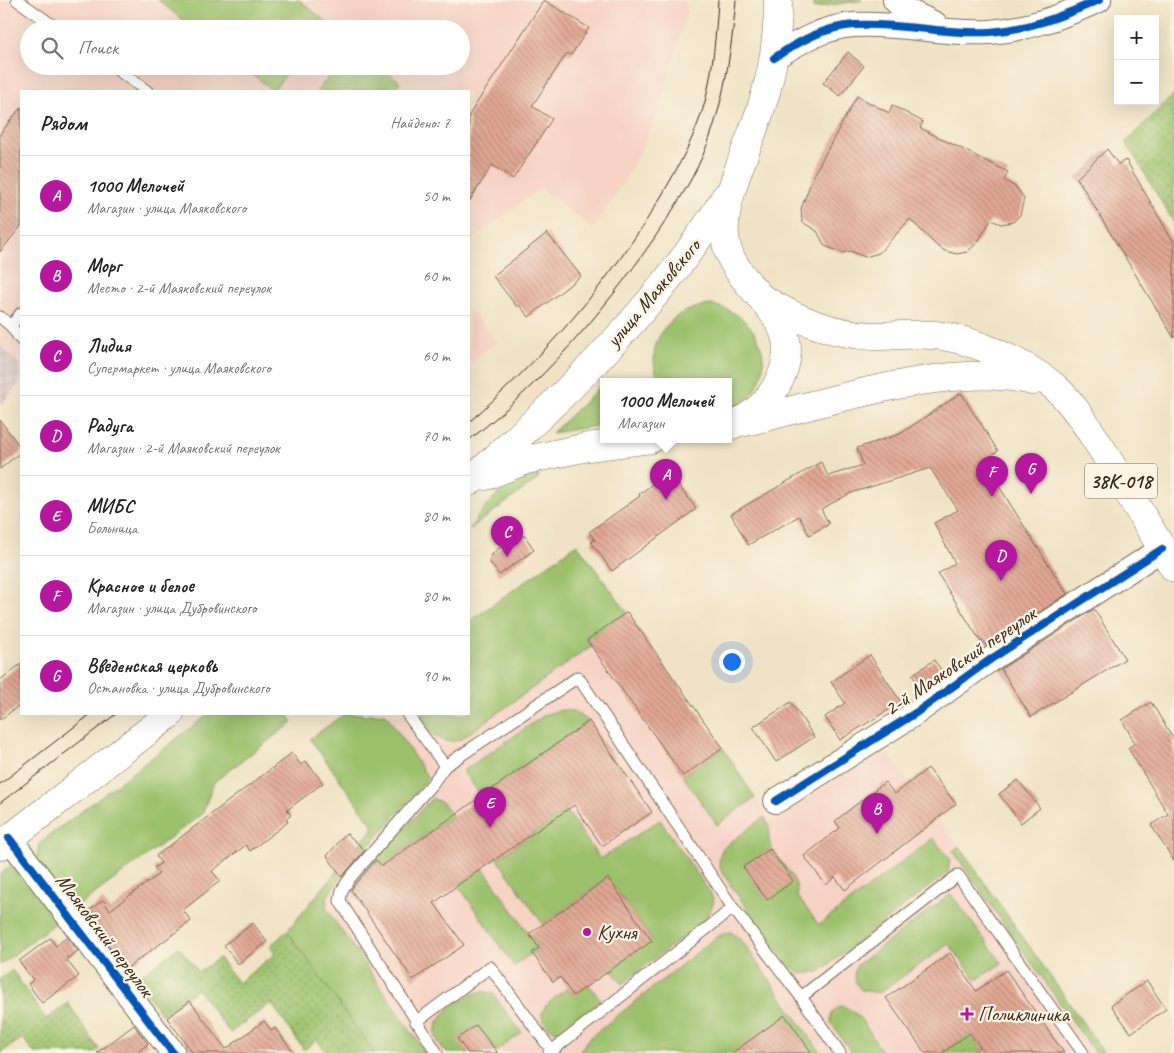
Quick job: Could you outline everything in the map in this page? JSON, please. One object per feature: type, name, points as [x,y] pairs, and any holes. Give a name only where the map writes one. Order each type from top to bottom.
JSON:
[{"type":"main road","points":[[732,425],[748,418],[762,407],[773,393],[785,362],[785,335],[774,311],[737,268],[729,252],[725,236],[730,199],[763,103],[774,58],[778,29],[778,0]]},
{"type":"main road","name":"улица Маяковского","points":[[470,482],[514,442],[629,326],[703,234],[738,176]]},
{"type":"main road","points":[[763,299],[792,316],[838,332],[874,336],[934,335],[977,346],[1028,370],[1049,383],[1065,397]]},
{"type":"main road","points":[[732,426],[869,392],[968,376],[997,376],[1030,380],[1046,385],[1065,397]]},
{"type":"main road","name":"38К-018","points":[[1065,397],[1092,434],[1168,558]]},
{"type":"main road","points":[[470,483],[526,460],[588,447],[620,443]]},
{"type":"main road","points":[[5,842],[169,715]]},
{"type":"street","points":[[895,0],[904,9],[920,18],[953,31]]},
{"type":"street","points":[[774,58],[798,42],[822,32],[854,25],[989,32],[1025,28],[1060,17],[1099,0]]},
{"type":"street","name":"2-й Маяковский переулок","points":[[776,801],[917,712],[991,658],[1168,558]]},
{"type":"street","name":"Маяковский переулок","points":[[5,842],[173,1053]]},
{"type":"lane","points":[[17,0],[45,20]]},
{"type":"lane","points":[[125,75],[146,90]]},
{"type":"lane","points":[[11,326],[20,314]]},
{"type":"lane","points":[[0,317],[11,326],[20,339]]},
{"type":"lane","points":[[437,1053],[340,901],[342,890],[350,878],[432,784],[445,766],[578,677],[733,908],[801,996],[840,1053]]},
{"type":"lane","points":[[408,715],[445,766]]},
{"type":"lane","points":[[801,996],[958,875],[1083,1053]]},
{"type":"lane","points":[[416,1022],[490,967],[550,1052],[733,908]]},
{"type":"shaded area","points":[[0,0],[685,0],[687,13],[657,116],[629,173],[593,229],[540,188],[470,241],[470,90],[20,90],[20,364],[0,345]]},
{"type":"shaded area","points":[[470,309],[497,342],[470,362]]},
{"type":"shaded area","points":[[0,345],[20,364],[20,383],[0,406]]},
{"type":"shaded area","points":[[577,544],[723,748],[771,822],[884,749],[959,846],[1104,1053],[374,1053],[287,931],[374,827],[310,739],[343,715],[470,715],[470,621]]},
{"type":"green space","points":[[158,0],[299,0],[324,20],[183,20]]},
{"type":"green space","points":[[814,0],[862,0],[814,8]]},
{"type":"green space","points":[[253,75],[286,75],[272,90]]},
{"type":"green space","points":[[330,75],[391,75],[400,82],[394,90],[318,90]]},
{"type":"green space","points":[[1174,94],[1174,223],[1126,142]]},
{"type":"green space","points":[[711,305],[731,311],[746,322],[757,337],[762,353],[763,369],[758,385],[746,399],[732,408],[732,378],[658,378],[654,353],[657,340],[672,320],[697,307]]},
{"type":"green space","points":[[600,387],[600,425],[552,433]]},
{"type":"green space","points":[[530,473],[539,476],[538,479],[470,529],[488,503],[503,489]]},
{"type":"green space","points":[[577,544],[627,612],[587,640],[591,646],[460,740],[445,741],[434,736],[417,715],[470,715],[470,621]]},
{"type":"green space","points":[[562,710],[573,711],[589,721],[481,796],[463,771],[546,714]]},
{"type":"green space","points":[[208,715],[288,715],[293,722],[214,782],[202,814],[73,910],[37,860],[37,852],[41,842]]},
{"type":"green space","points":[[343,715],[363,715],[364,717],[367,715],[387,715],[428,778],[332,889],[327,898],[326,908],[426,1053],[374,1053],[287,931],[374,827],[310,739]]},
{"type":"green space","points":[[723,748],[755,798],[717,825],[683,776]]},
{"type":"green space","points":[[432,798],[443,803],[453,816],[350,888]]},
{"type":"green space","points":[[566,810],[600,859],[660,820],[711,894],[714,902],[706,919],[622,984],[611,969],[652,940],[608,878],[543,924],[497,859]]},
{"type":"green space","points":[[764,817],[770,829],[769,839],[773,850],[791,874],[797,888],[797,896],[819,925],[933,838],[950,859],[948,872],[819,972],[801,974],[786,963],[722,873],[720,867],[719,857],[723,848]]},
{"type":"green space","points":[[959,846],[1104,1053],[1095,1053],[953,851]]},
{"type":"green space","points":[[11,866],[19,867],[60,919],[0,965],[0,874]]},
{"type":"green space","points":[[483,868],[539,948],[514,966],[458,885]]},
{"type":"green space","points":[[951,894],[1002,963],[976,980],[949,944],[879,993],[861,990],[855,978],[857,965]]},
{"type":"green space","points":[[287,931],[374,1053],[327,1053],[317,1040],[304,1050],[271,1003],[230,1033],[197,989],[162,1015],[136,979],[179,947],[199,972],[219,958],[238,983],[275,954],[270,946]]},
{"type":"green space","points":[[731,932],[742,941],[821,1053],[579,1053],[587,1040],[715,938]]},
{"type":"green space","points":[[12,970],[46,1019],[68,1003],[99,1049],[94,1053],[34,1053],[23,1038],[0,1053],[0,979]]},
{"type":"green space","points":[[589,985],[601,1000],[564,1030],[556,1031],[547,1025],[542,1014],[544,1008],[549,1003],[567,988],[573,996]]},
{"type":"green space","points":[[483,991],[492,993],[522,1033],[496,1051],[476,1025],[458,1039],[468,1053],[447,1053],[436,1037],[439,1021],[444,1013],[459,1001]]},
{"type":"green space","points":[[841,1006],[848,1008],[860,1018],[883,1053],[852,1053],[831,1023],[833,1013]]},
{"type":"green space","points":[[970,1033],[984,1053],[942,1053]]},
{"type":"building","points":[[544,0],[589,28],[571,55],[567,53],[532,106],[552,119],[513,179],[492,165],[470,200],[470,113]]},
{"type":"building","points":[[848,52],[864,66],[840,96],[823,83]]},
{"type":"building","points":[[857,96],[889,113],[892,105],[923,122],[920,128],[1008,172],[1004,180],[1017,188],[1024,198],[1020,215],[1013,222],[1001,224],[991,220],[977,243],[967,252],[957,254],[945,251],[936,245],[910,219],[879,253],[865,257],[850,251],[843,253],[825,246],[817,231],[802,222],[801,209],[814,174]]},
{"type":"building","points":[[20,108],[20,227],[0,252],[0,134]]},
{"type":"building","points":[[1107,149],[1118,164],[1126,160],[1174,243],[1174,338],[1077,178]]},
{"type":"building","points":[[547,233],[581,276],[529,317],[519,305],[517,307],[493,276]]},
{"type":"building","points":[[961,393],[998,451],[983,461],[1067,594],[986,646],[983,640],[981,642],[938,574],[955,563],[934,523],[958,510],[930,468],[851,493],[821,509],[829,524],[809,535],[799,516],[748,545],[731,514],[821,462],[828,476],[863,465],[857,448],[900,434]]},
{"type":"building","points":[[0,420],[20,447],[20,453],[0,469]]},
{"type":"building","points":[[669,472],[696,509],[612,571],[591,542],[595,540],[589,532],[640,496],[639,494]]},
{"type":"building","points":[[515,536],[525,536],[534,550],[499,575],[489,561],[493,553]]},
{"type":"building","points":[[1094,609],[1125,659],[1031,717],[1001,669]]},
{"type":"building","points":[[627,612],[723,748],[683,776],[587,640]]},
{"type":"building","points":[[870,655],[901,702],[840,740],[825,717],[845,703],[831,682]]},
{"type":"building","points":[[934,660],[945,675],[923,691],[912,675]]},
{"type":"building","points":[[20,665],[20,705],[0,720],[0,680]]},
{"type":"building","points":[[791,702],[814,737],[776,762],[753,727]]},
{"type":"building","points":[[1151,702],[1174,740],[1174,861],[1151,825],[1168,814],[1128,748],[1135,743],[1122,720]]},
{"type":"building","points":[[589,721],[652,812],[602,846],[574,805],[458,885],[434,903],[464,945],[413,980],[351,890],[376,860],[382,866]]},
{"type":"building","points":[[292,753],[301,765],[306,761],[323,783],[287,810],[291,815],[286,819],[288,822],[250,851],[246,845],[212,871],[220,881],[183,910],[191,921],[126,969],[84,914],[103,900],[110,910],[159,874],[154,868],[161,863],[156,856]]},
{"type":"building","points":[[928,768],[956,804],[845,890],[835,877],[826,885],[804,856],[840,828],[835,821],[885,782],[895,794]]},
{"type":"building","points":[[1018,780],[1040,808],[1021,823],[999,794]]},
{"type":"building","points":[[346,833],[365,850],[342,877],[327,856]]},
{"type":"building","points":[[770,849],[793,881],[767,900],[743,867]]},
{"type":"building","name":"Кухня","points":[[608,878],[652,941],[573,996],[560,977],[553,982],[532,953],[539,948],[529,934]]},
{"type":"building","points":[[253,923],[267,942],[238,964],[224,945]]},
{"type":"building","points":[[67,937],[78,951],[66,959],[79,976],[42,1003],[28,984],[33,980],[19,961],[50,938],[56,946]]},
{"type":"building","name":"Поликлиника","points":[[950,953],[976,991],[1006,970],[1064,1053],[984,1053],[970,1033],[942,1053],[925,1053],[886,998]]},
{"type":"building","points":[[1147,981],[1166,1009],[1131,1033],[1111,1005]]},
{"type":"building","points":[[190,1001],[226,1049],[264,1021],[272,1031],[275,1028],[294,1053],[193,1053],[167,1018]]},
{"type":"building","points":[[785,1015],[812,1053],[732,1053]]},
{"type":"building","points":[[134,1025],[148,1044],[136,1053],[97,1053]]},
{"type":"building","points":[[476,1025],[498,1053],[468,1053],[457,1039]]},
{"type":"tram line","points":[[470,421],[550,344],[599,287],[642,227],[675,173],[697,126],[705,102],[714,51],[718,0]]},
{"type":"tram line","points":[[470,439],[521,396],[591,321],[633,268],[680,199],[703,155],[716,117],[726,79],[736,0]]},
{"type":"tram line","points":[[0,784],[90,715]]},
{"type":"tram line","points":[[0,803],[115,715]]},
{"type":"cycle path","points":[[774,58],[812,36],[843,26],[888,25],[956,32],[990,32],[1019,28],[1046,21],[1099,0]]},
{"type":"cycle path","points":[[776,801],[917,712],[991,659],[1162,549]]},
{"type":"cycle path","points":[[9,838],[173,1053]]},
{"type":"place","name":"Введенская церковь","points":[[1031,494]]},
{"type":"place","name":"Красное и белое","points":[[992,497]]},
{"type":"place","name":"1000 Мелочей","points":[[666,500]]},
{"type":"place","name":"Лидия","points":[[507,557]]},
{"type":"place","name":"Радуга","points":[[1001,581]]},
{"type":"place","name":"МИБС","points":[[490,828]]},
{"type":"place","name":"Морг","points":[[877,834]]},
{"type":"place","name":"Кухня","points":[[587,932]]},
{"type":"place","name":"Поликлиника","points":[[967,1014]]}]
